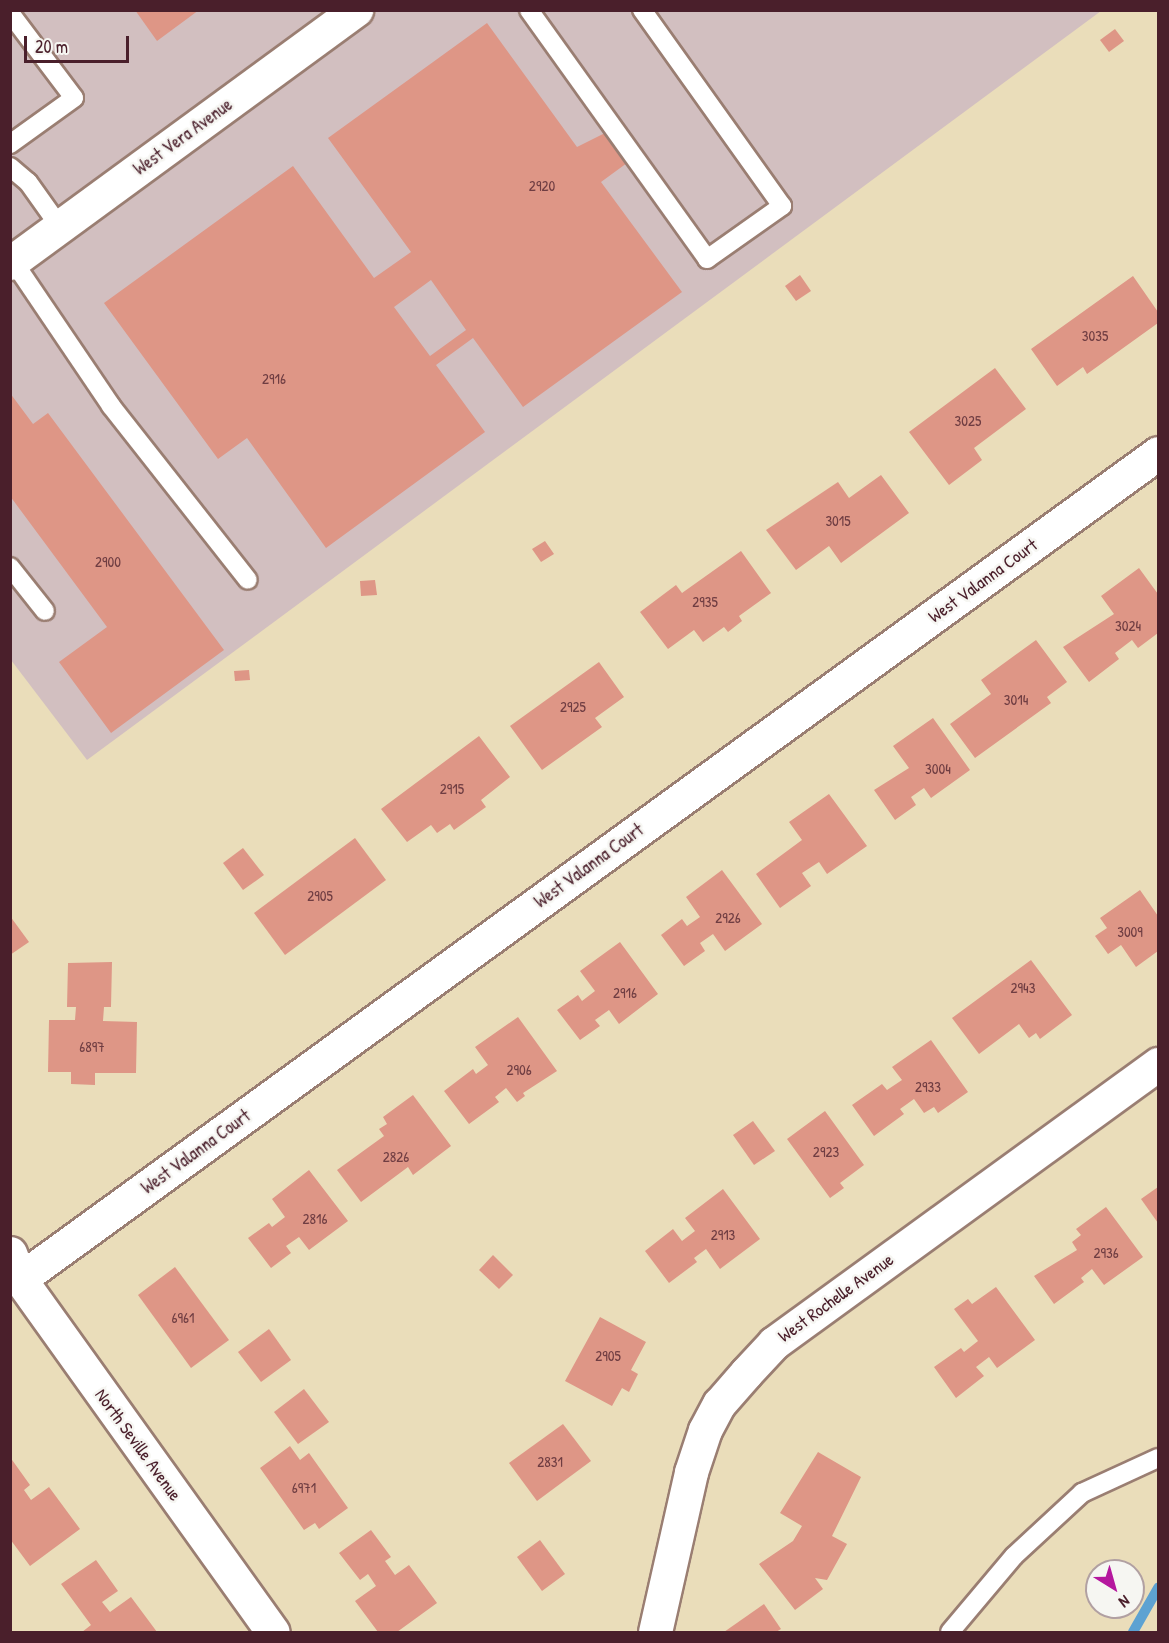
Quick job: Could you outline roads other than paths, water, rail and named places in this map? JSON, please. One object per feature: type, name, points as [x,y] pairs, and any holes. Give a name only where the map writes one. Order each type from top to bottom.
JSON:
[{"type":"street","name":"West Vera Avenue","points":[[12,262],[356,10]]},
{"type":"street","name":"West Valanna Court","points":[[15,1266],[1158,453]]},
{"type":"street","name":"West Rochelle Avenue","points":[[655,1632],[691,1472],[705,1430],[719,1404],[746,1373],[774,1342],[1158,1064]]},
{"type":"street","name":"North Seville Avenue","points":[[15,1266],[273,1632]]},
{"type":"lane","points":[[529,10],[707,259],[782,206],[642,10]]},
{"type":"lane","points":[[10,13],[74,98],[10,144]]},
{"type":"lane","points":[[10,168],[28,182],[60,227]]},
{"type":"lane","points":[[12,262],[111,406],[248,580]]},
{"type":"lane","points":[[10,567],[45,611]]},
{"type":"lane","points":[[950,1632],[1014,1556],[1082,1493],[1158,1458]]},
{"type":"waterway","points":[[1133,1632],[1158,1588]]}]
